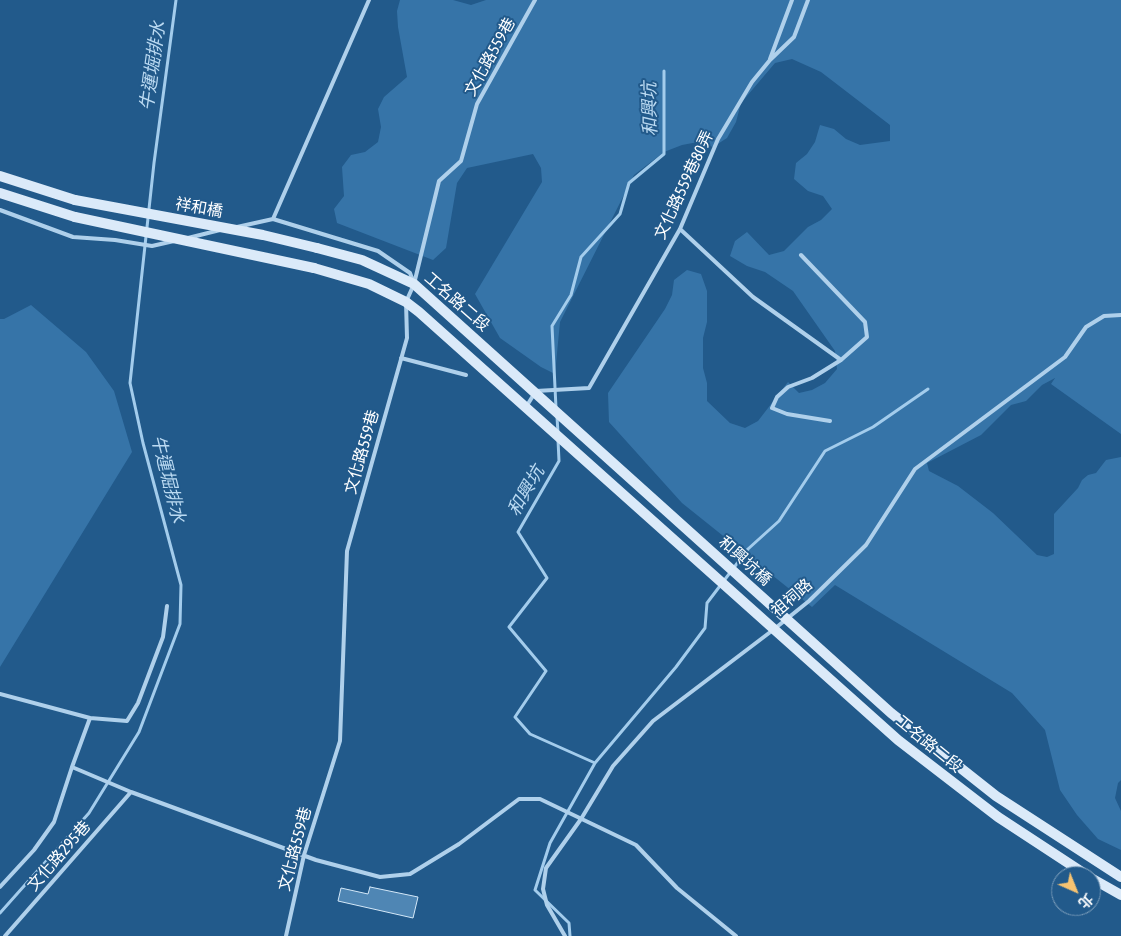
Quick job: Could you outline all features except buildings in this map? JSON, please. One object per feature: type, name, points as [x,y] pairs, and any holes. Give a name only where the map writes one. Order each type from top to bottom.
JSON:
[{"type":"main road","name":"祥和橋","points":[[0,176],[75,200],[264,235],[317,248]]},
{"type":"main road","name":"工名路二段","points":[[0,193],[75,217],[314,268],[369,284],[406,302],[672,538]]},
{"type":"main road","name":"工名路二段","points":[[317,248],[362,260],[414,284],[684,525]]},
{"type":"main road","name":"和興坑橋","points":[[684,525],[787,619]]},
{"type":"main road","name":"和興坑橋","points":[[672,538],[773,630]]},
{"type":"main road","name":"工名路二段","points":[[787,619],[892,713],[996,796],[1120,876]]},
{"type":"main road","name":"工名路二段","points":[[773,630],[898,740],[998,817],[1072,866]]},
{"type":"main road","name":"工名路二段","points":[[1101,884],[1121,895]]},
{"type":"lane","points":[[273,218],[369,0]]},
{"type":"lane","name":"文化路559巷","points":[[286,936],[304,856],[340,741],[347,551],[407,338],[406,302],[414,284],[439,181],[461,161],[477,104],[535,0]]},
{"type":"lane","points":[[770,60],[792,0]]},
{"type":"lane","name":"文化路559巷80弄","points":[[536,391],[589,388],[680,229],[718,139],[752,82],[770,60],[794,37],[808,0]]},
{"type":"lane","points":[[0,210],[73,237],[115,240],[152,246],[273,218],[378,251],[410,273],[414,284]]},
{"type":"lane","points":[[680,229],[754,297],[840,360]]},
{"type":"lane","points":[[801,255],[865,322],[867,337],[840,360],[812,378],[788,387],[777,397],[772,408],[787,414],[830,421]]},
{"type":"lane","name":"祖祠路","points":[[565,936],[547,905],[543,889],[546,868],[581,820],[613,766],[653,721],[787,619],[866,544],[915,470],[1066,357],[1086,327],[1104,316],[1121,315]]},
{"type":"lane","points":[[401,358],[466,375]]},
{"type":"lane","points":[[526,407],[536,391]]},
{"type":"lane","points":[[0,694],[90,718],[127,721],[138,703],[163,637],[167,606]]},
{"type":"lane","points":[[0,887],[34,850],[54,822],[90,718]]},
{"type":"lane","points":[[72,767],[131,792],[304,856],[380,877],[410,874],[459,844],[519,799],[540,799],[636,845],[677,888],[736,936]]},
{"type":"lane","name":"文化路295巷","points":[[5,936],[131,792]]},
{"type":"shaded area","points":[[400,0],[453,0],[471,5],[486,0],[1121,0],[1121,434],[1051,384],[1055,378],[1042,385],[1026,401],[1011,405],[981,435],[927,463],[929,471],[958,486],[993,513],[1037,555],[1047,557],[1054,554],[1054,514],[1078,488],[1082,480],[1088,475],[1096,473],[1106,460],[1121,457],[1121,780],[1118,783],[1115,798],[1121,811],[1121,850],[1098,839],[1077,815],[1060,790],[1045,730],[1012,693],[835,585],[812,607],[682,503],[609,422],[608,393],[665,309],[672,295],[674,280],[687,270],[701,274],[707,291],[707,322],[703,338],[703,368],[707,383],[707,401],[730,423],[745,428],[758,421],[788,382],[799,393],[812,390],[825,383],[837,369],[835,351],[793,291],[765,272],[747,266],[730,256],[735,241],[747,232],[769,255],[784,251],[808,227],[821,220],[832,209],[823,196],[808,191],[794,179],[796,163],[807,154],[815,142],[820,125],[834,129],[846,139],[860,145],[890,141],[890,125],[821,72],[792,59],[775,63],[741,103],[736,122],[727,138],[713,147],[698,142],[682,145],[664,152],[634,175],[560,322],[555,374],[541,367],[500,338],[475,294],[542,182],[541,168],[533,154],[467,168],[457,183],[446,248],[433,260],[337,223],[334,209],[344,196],[342,167],[351,155],[365,152],[378,142],[381,127],[378,109],[384,97],[407,77],[398,27],[397,11]]},
{"type":"shaded area","points":[[31,305],[86,352],[114,391],[132,452],[0,667],[0,319],[4,319]]},
{"type":"waterway","name":"牛運堀排水","points":[[0,913],[89,813],[139,732],[180,624],[181,585],[143,443],[130,383],[154,163],[176,0]]},
{"type":"waterway","name":"和興坑","points":[[556,408],[552,326],[571,295],[581,257],[620,214],[629,183],[664,154],[664,71]]},
{"type":"waterway","points":[[570,936],[569,923],[535,890],[550,843],[595,763],[676,667],[705,628],[707,603],[748,549],[779,521],[825,451],[873,427],[928,389]]},
{"type":"waterway","name":"和興坑","points":[[557,417],[558,433]]},
{"type":"waterway","name":"和興坑","points":[[558,440],[559,461],[518,532],[547,578],[509,627],[546,671],[515,717],[530,734],[595,763]]}]
